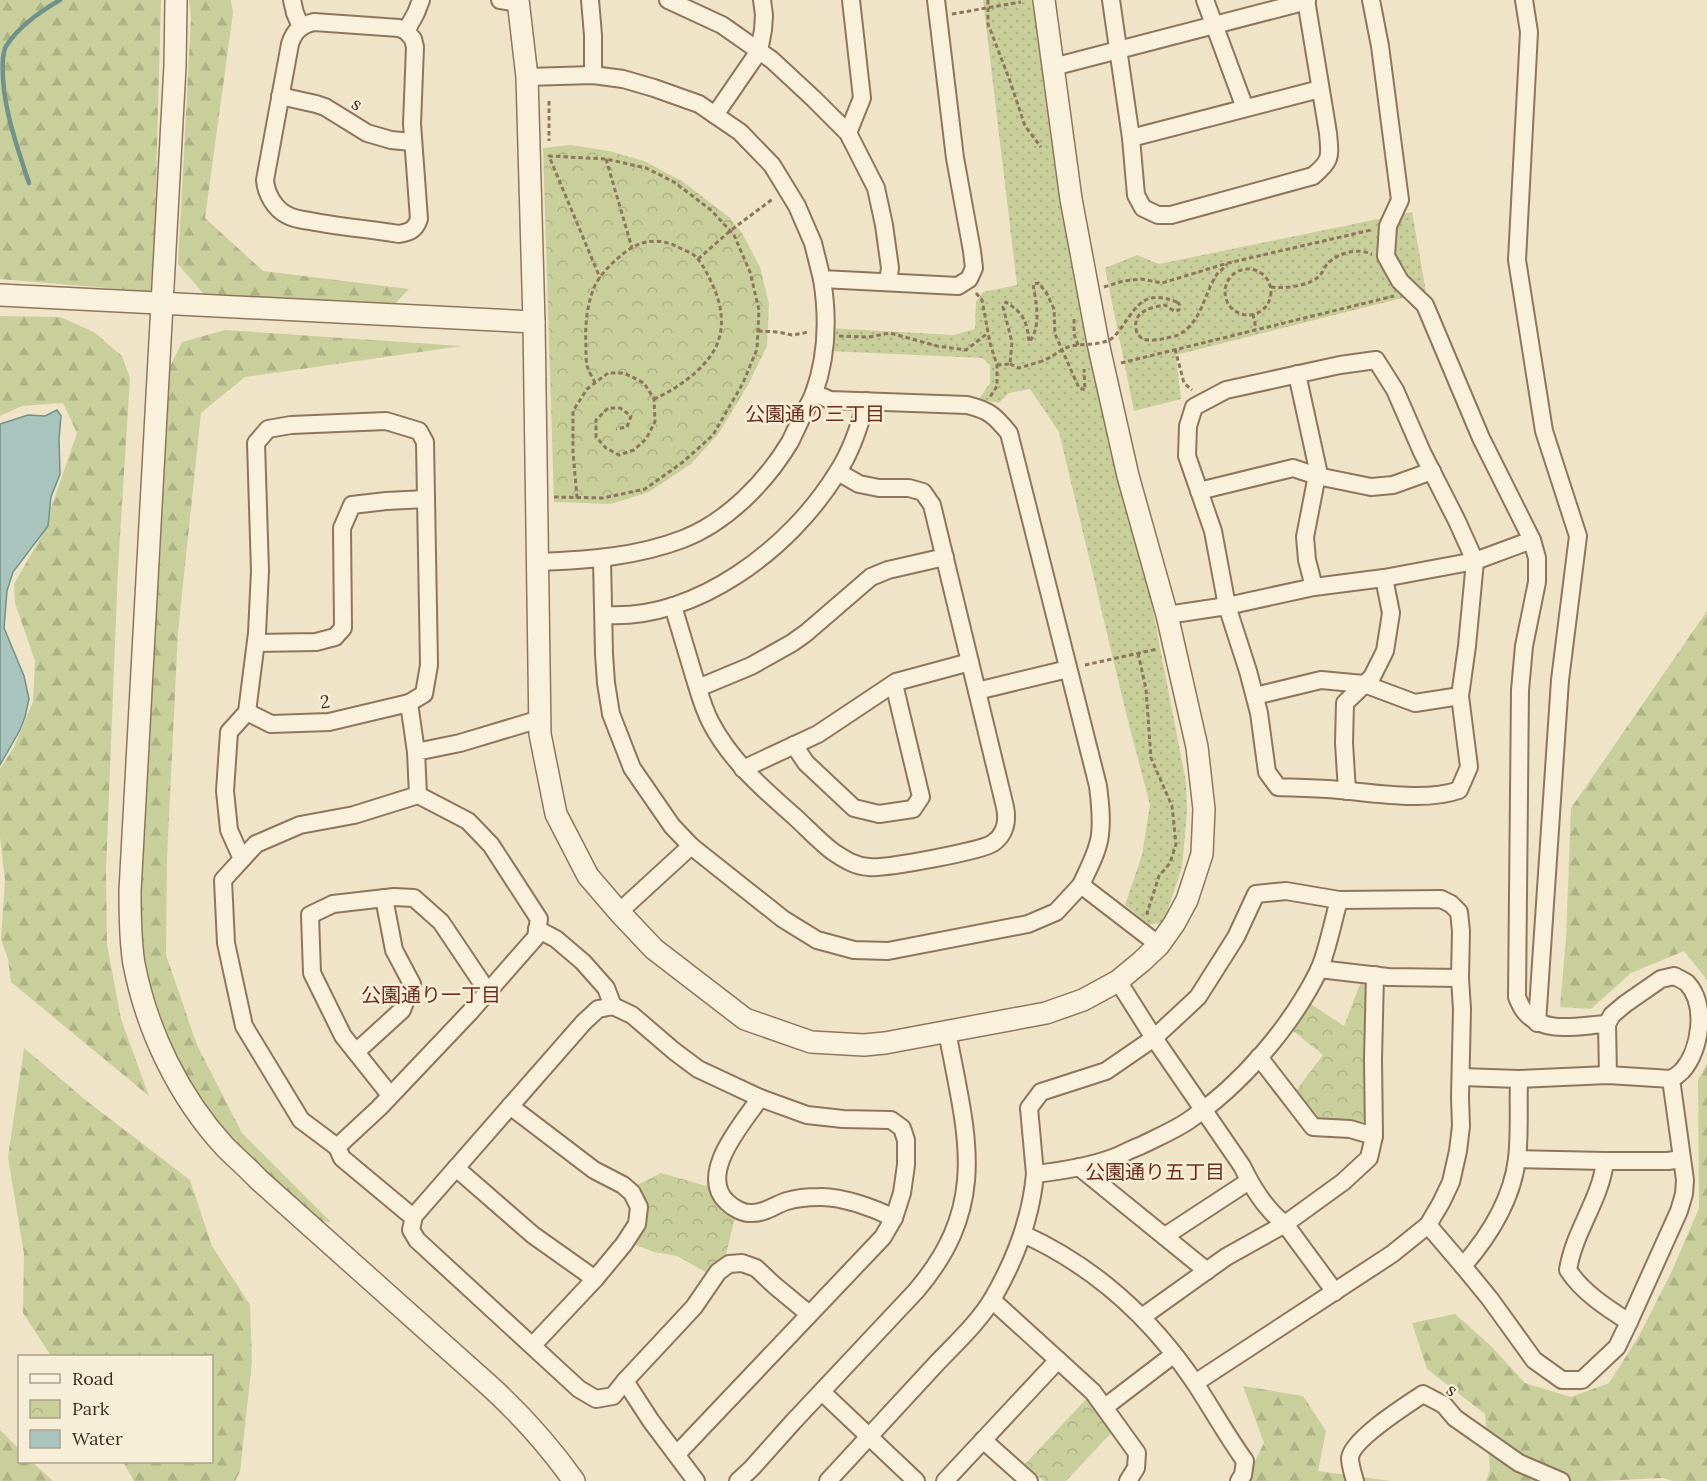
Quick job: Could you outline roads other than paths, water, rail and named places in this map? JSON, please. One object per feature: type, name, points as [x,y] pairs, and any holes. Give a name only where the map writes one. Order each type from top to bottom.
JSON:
[{"type":"street","points":[[176,0],[175,66],[130,900],[134,964],[151,1024],[166,1060],[203,1120],[258,1179],[523,1418],[560,1461],[573,1481]]},
{"type":"street","points":[[292,0],[294,13],[301,27]]},
{"type":"street","points":[[406,31],[421,0]]},
{"type":"street","points":[[590,0],[593,35],[592,75]]},
{"type":"street","points":[[668,0],[722,25],[772,60],[848,133],[876,188],[890,268],[888,282]]},
{"type":"street","points":[[716,115],[759,51],[764,15],[762,0]]},
{"type":"street","points":[[848,133],[862,98],[851,0]]},
{"type":"street","points":[[512,1],[526,77],[534,322],[540,734],[556,814],[588,876],[619,912],[654,949],[745,1019],[811,1042],[864,1045],[1046,1013],[1083,1000],[1118,981],[1159,945],[1174,924],[1187,900],[1202,855],[1204,808],[1197,747],[1167,615],[1128,476],[1098,344],[1071,199],[1044,0]]},
{"type":"street","points":[[1053,67],[1118,51],[1215,26],[1307,1],[1328,133],[1330,154],[1326,165],[1313,176],[1171,215],[1158,215],[1143,208],[1136,195],[1131,138],[1118,51],[1111,0]]},
{"type":"street","points":[[1205,0],[1245,108]]},
{"type":"street","points":[[1371,0],[1380,46],[1400,200],[1388,226],[1386,256],[1400,281],[1425,305],[1481,438],[1532,540],[1537,558],[1537,582],[1524,646],[1520,690],[1517,997],[1524,1012],[1537,1023],[1551,1027],[1607,1024]]},
{"type":"street","points":[[1524,0],[1529,32],[1517,260],[1544,431],[1578,536],[1560,680],[1537,1023]]},
{"type":"street","points":[[822,279],[957,286],[969,279],[974,268],[955,158],[937,8]]},
{"type":"street","points":[[314,22],[399,28],[406,31],[413,39],[415,47],[412,142],[419,213],[417,225],[408,233],[399,234],[323,224],[292,218],[285,214],[275,204],[265,180],[294,33],[301,27],[314,22]]},
{"type":"street","points":[[526,77],[592,75],[623,80],[699,104],[740,132],[772,165],[797,206],[813,243],[822,279],[825,306],[821,366],[814,393],[790,441],[755,488],[712,524],[684,538],[632,554],[602,559],[538,562]]},
{"type":"street","points":[[1131,138],[1320,89]]},
{"type":"street","name":"s","points":[[280,96],[325,107],[360,130],[379,137],[412,142]]},
{"type":"street","points":[[0,295],[534,322]]},
{"type":"street","points":[[1376,360],[1395,390],[1432,471],[1458,520],[1475,561],[1460,696],[1469,767],[1459,790],[1447,795],[1400,795],[1278,787],[1267,772],[1255,696],[1227,606],[1213,531],[1187,456],[1188,426],[1194,407],[1226,390],[1297,374],[1376,360]]},
{"type":"street","points":[[1297,374],[1318,470],[1305,537],[1307,560],[1314,587]]},
{"type":"street","points":[[602,559],[606,683],[610,714],[632,768],[672,826],[691,846],[783,919],[818,940],[854,950],[888,951],[1028,924],[1056,912],[1081,885],[1090,866],[1100,837],[1101,813],[1098,786],[1009,433],[999,420],[983,409],[967,405],[830,400],[814,393]]},
{"type":"street","points":[[604,615],[642,613],[695,598],[739,573],[764,555],[802,518],[838,472],[866,401]]},
{"type":"street","points":[[242,859],[229,830],[225,791],[229,732],[248,712],[256,643],[260,571],[256,443],[267,429],[291,425],[386,421],[418,430],[425,442],[429,665],[424,694],[409,703],[416,752],[418,795]]},
{"type":"street","points":[[1199,491],[1293,468],[1317,476],[1371,487],[1393,485],[1432,471]]},
{"type":"street","points":[[673,606],[704,707],[731,755],[829,849],[857,865],[880,867],[984,848],[996,841],[1004,830],[1007,817],[932,506],[923,492],[909,488],[879,488],[859,484],[838,472]]},
{"type":"street","points":[[256,643],[316,642],[335,637],[343,628],[342,528],[352,505],[426,499]]},
{"type":"street","points":[[1167,615],[1227,606],[1314,587],[1384,578],[1475,561],[1532,540]]},
{"type":"street","points":[[698,688],[752,666],[792,643],[871,578],[888,570],[945,557]]},
{"type":"street","points":[[1347,790],[1344,743],[1345,703],[1372,677],[1385,651],[1391,613],[1384,578]]},
{"type":"street","points":[[743,769],[832,725],[894,684],[915,675],[970,662]]},
{"type":"street","points":[[977,691],[1068,669]]},
{"type":"street","points":[[1255,696],[1321,680],[1364,684],[1415,703],[1460,696]]},
{"type":"street","points":[[794,745],[806,763],[854,808],[879,814],[913,809],[921,797],[894,684]]},
{"type":"street","name":"2","points":[[248,712],[271,724],[329,722],[409,703]]},
{"type":"street","points":[[416,752],[460,743],[540,719]]},
{"type":"street","points":[[337,1147],[488,992],[536,937],[539,919],[491,845],[468,820],[418,795],[354,815],[300,825],[256,844],[223,880],[226,943],[244,1026],[301,1120],[337,1147],[342,1158],[414,1216]]},
{"type":"street","points":[[619,912],[691,846]]},
{"type":"street","points":[[1081,885],[1159,945]]},
{"type":"street","points":[[828,1481],[956,1343],[992,1300],[1023,1234],[1033,1193],[1035,1174],[1029,1108],[1041,1092],[1106,1071],[1154,1038],[1198,997],[1236,937],[1256,894],[1286,891],[1339,900],[1441,899],[1451,904],[1459,912],[1460,921],[1461,1126],[1450,1182],[1428,1225],[1392,1254],[1195,1383]]},
{"type":"street","points":[[390,1095],[342,1036],[312,972],[310,915],[333,904],[394,897],[414,898],[441,922],[488,992]]},
{"type":"street","points":[[356,1052],[402,1010],[412,984],[394,950],[384,898]]},
{"type":"street","points":[[1035,1174],[1079,1167],[1115,1157],[1159,1137],[1204,1109],[1224,1092],[1259,1057],[1283,1028],[1319,969],[1339,900]]},
{"type":"street","points":[[537,929],[556,939],[583,962],[606,988],[613,1006]]},
{"type":"street","points":[[1319,969],[1375,975],[1460,978]]},
{"type":"street","points":[[1142,1317],[1226,1257],[1285,1224],[1343,1182],[1369,1158],[1374,1136],[1375,975]]},
{"type":"street","points":[[1461,1077],[1519,1079],[1608,1075],[1671,1079],[1681,1072],[1689,1060],[1701,1026],[1700,1009],[1695,994],[1686,982],[1674,976],[1661,980],[1612,1015],[1607,1024],[1608,1075]]},
{"type":"street","points":[[1118,981],[1154,1038],[1242,1166],[1249,1181],[1276,1217],[1285,1224],[1335,1292]]},
{"type":"street","points":[[677,1455],[883,1237],[894,1218],[902,1193],[906,1165],[906,1140],[902,1128],[891,1120],[843,1119],[807,1115],[760,1098],[698,1069],[632,1015],[613,1006],[598,1009],[584,1022],[414,1216],[411,1230],[417,1240],[579,1389],[597,1399],[613,1396],[693,1307],[718,1272],[729,1264],[741,1263],[756,1268],[809,1314]]},
{"type":"street","points":[[738,1481],[753,1468],[926,1280],[950,1242],[965,1196],[968,1159],[965,1129],[947,1031]]},
{"type":"street","points":[[1259,1057],[1313,1127],[1350,1130],[1374,1136]]},
{"type":"street","points":[[1463,1266],[1479,1247],[1508,1198],[1517,1159],[1519,1079]]},
{"type":"street","points":[[1428,1225],[1490,1299],[1534,1360],[1562,1380],[1582,1380],[1617,1347],[1679,1211],[1685,1180],[1671,1079]]},
{"type":"street","points":[[760,1098],[722,1154],[717,1185],[721,1197],[731,1206],[750,1214],[768,1211],[785,1202],[821,1196],[859,1204],[894,1218]]},
{"type":"street","points":[[510,1106],[594,1170],[632,1192],[639,1207],[637,1224],[624,1244],[595,1279],[533,1345]]},
{"type":"street","points":[[1517,1159],[1681,1160]]},
{"type":"street","points":[[1605,1161],[1603,1178],[1570,1254],[1568,1270],[1575,1282],[1629,1322]]},
{"type":"street","points":[[1079,1167],[1208,1271]]},
{"type":"street","points":[[456,1168],[533,1235],[595,1279]]},
{"type":"street","points":[[1165,1236],[1249,1181]]},
{"type":"street","points":[[1023,1234],[1062,1252],[1088,1270],[1142,1317],[1195,1383],[1245,1461],[1243,1475],[1239,1481]]},
{"type":"street","points":[[992,1300],[1094,1392],[1137,1453],[1136,1468],[1128,1481]]},
{"type":"street","points":[[1105,1407],[1173,1355]]},
{"type":"street","points":[[945,1481],[1058,1360]]},
{"type":"street","points":[[625,1381],[651,1421],[696,1481]]},
{"type":"street","points":[[822,1392],[916,1481]]},
{"type":"street","name":"s","points":[[1355,1481],[1350,1457],[1358,1443],[1391,1415],[1423,1394],[1444,1405],[1455,1419],[1519,1462],[1561,1481]]},
{"type":"street","points":[[983,1440],[1029,1481]]},
{"type":"water","points":[[57,410],[61,416],[60,474],[51,497],[48,526],[13,572],[7,591],[4,628],[24,676],[29,699],[20,730],[0,765],[0,424],[28,415],[45,416]]},
{"type":"waterway","points":[[29,183],[6,106],[3,74],[4,52],[6,46],[24,25],[60,0]]},
{"type":"district","name":"公園通り三丁目","points":[[815,414]]},
{"type":"district","name":"公園通り一丁目","points":[[431,995]]},
{"type":"district","name":"公園通り五丁目","points":[[1155,1172]]}]
